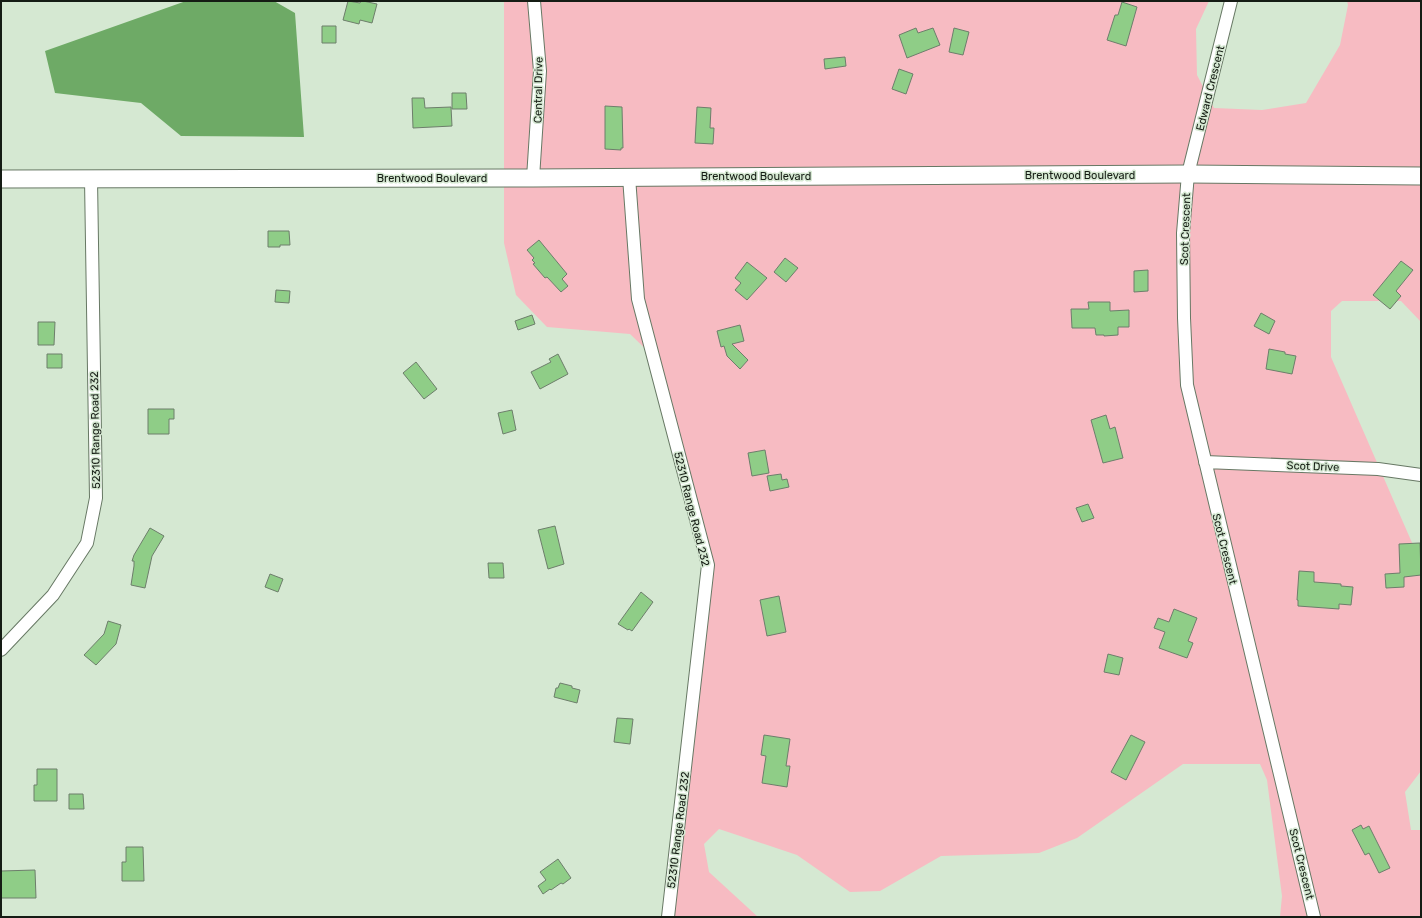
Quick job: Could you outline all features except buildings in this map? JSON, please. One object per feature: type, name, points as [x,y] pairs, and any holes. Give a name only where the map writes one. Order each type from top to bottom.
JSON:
[{"type":"street","name":"Central Drive","points":[[533,178],[540,71],[534,1]]},
{"type":"street","name":"Edward Crescent","points":[[1188,174],[1231,1]]},
{"type":"street","name":"Brentwood Boulevard","points":[[1,179],[533,178],[1188,174],[1421,176]]},
{"type":"street","name":"Scot Crescent","points":[[1188,174],[1183,233],[1184,318],[1187,385],[1314,917]]},
{"type":"street","name":"52310 Range Road 232","points":[[628,177],[638,299],[708,565],[668,917]]},
{"type":"street","name":"52310 Range Road 232","points":[[1,650],[53,595],[87,543],[96,498],[91,179]]},
{"type":"street","name":"Scot Drive","points":[[1205,462],[1378,469],[1421,476]]},
{"type":"shaded area","points":[[186,1],[274,1],[295,13],[304,137],[181,136],[141,103],[55,93],[45,51]]},
{"type":"shaded area","points":[[504,1],[1209,1],[1196,29],[1197,75],[1214,108],[1262,110],[1306,103],[1340,45],[1348,5],[1347,1],[1421,1],[1421,322],[1401,301],[1342,301],[1331,311],[1331,357],[1413,545],[1421,553],[1421,771],[1405,792],[1411,830],[1421,830],[1421,917],[1280,917],[1282,896],[1267,780],[1260,764],[1183,764],[1077,838],[1039,853],[941,856],[880,891],[850,892],[797,855],[719,829],[704,844],[709,872],[758,917],[668,917],[708,541],[655,358],[630,334],[547,327],[516,295],[504,243]]}]
